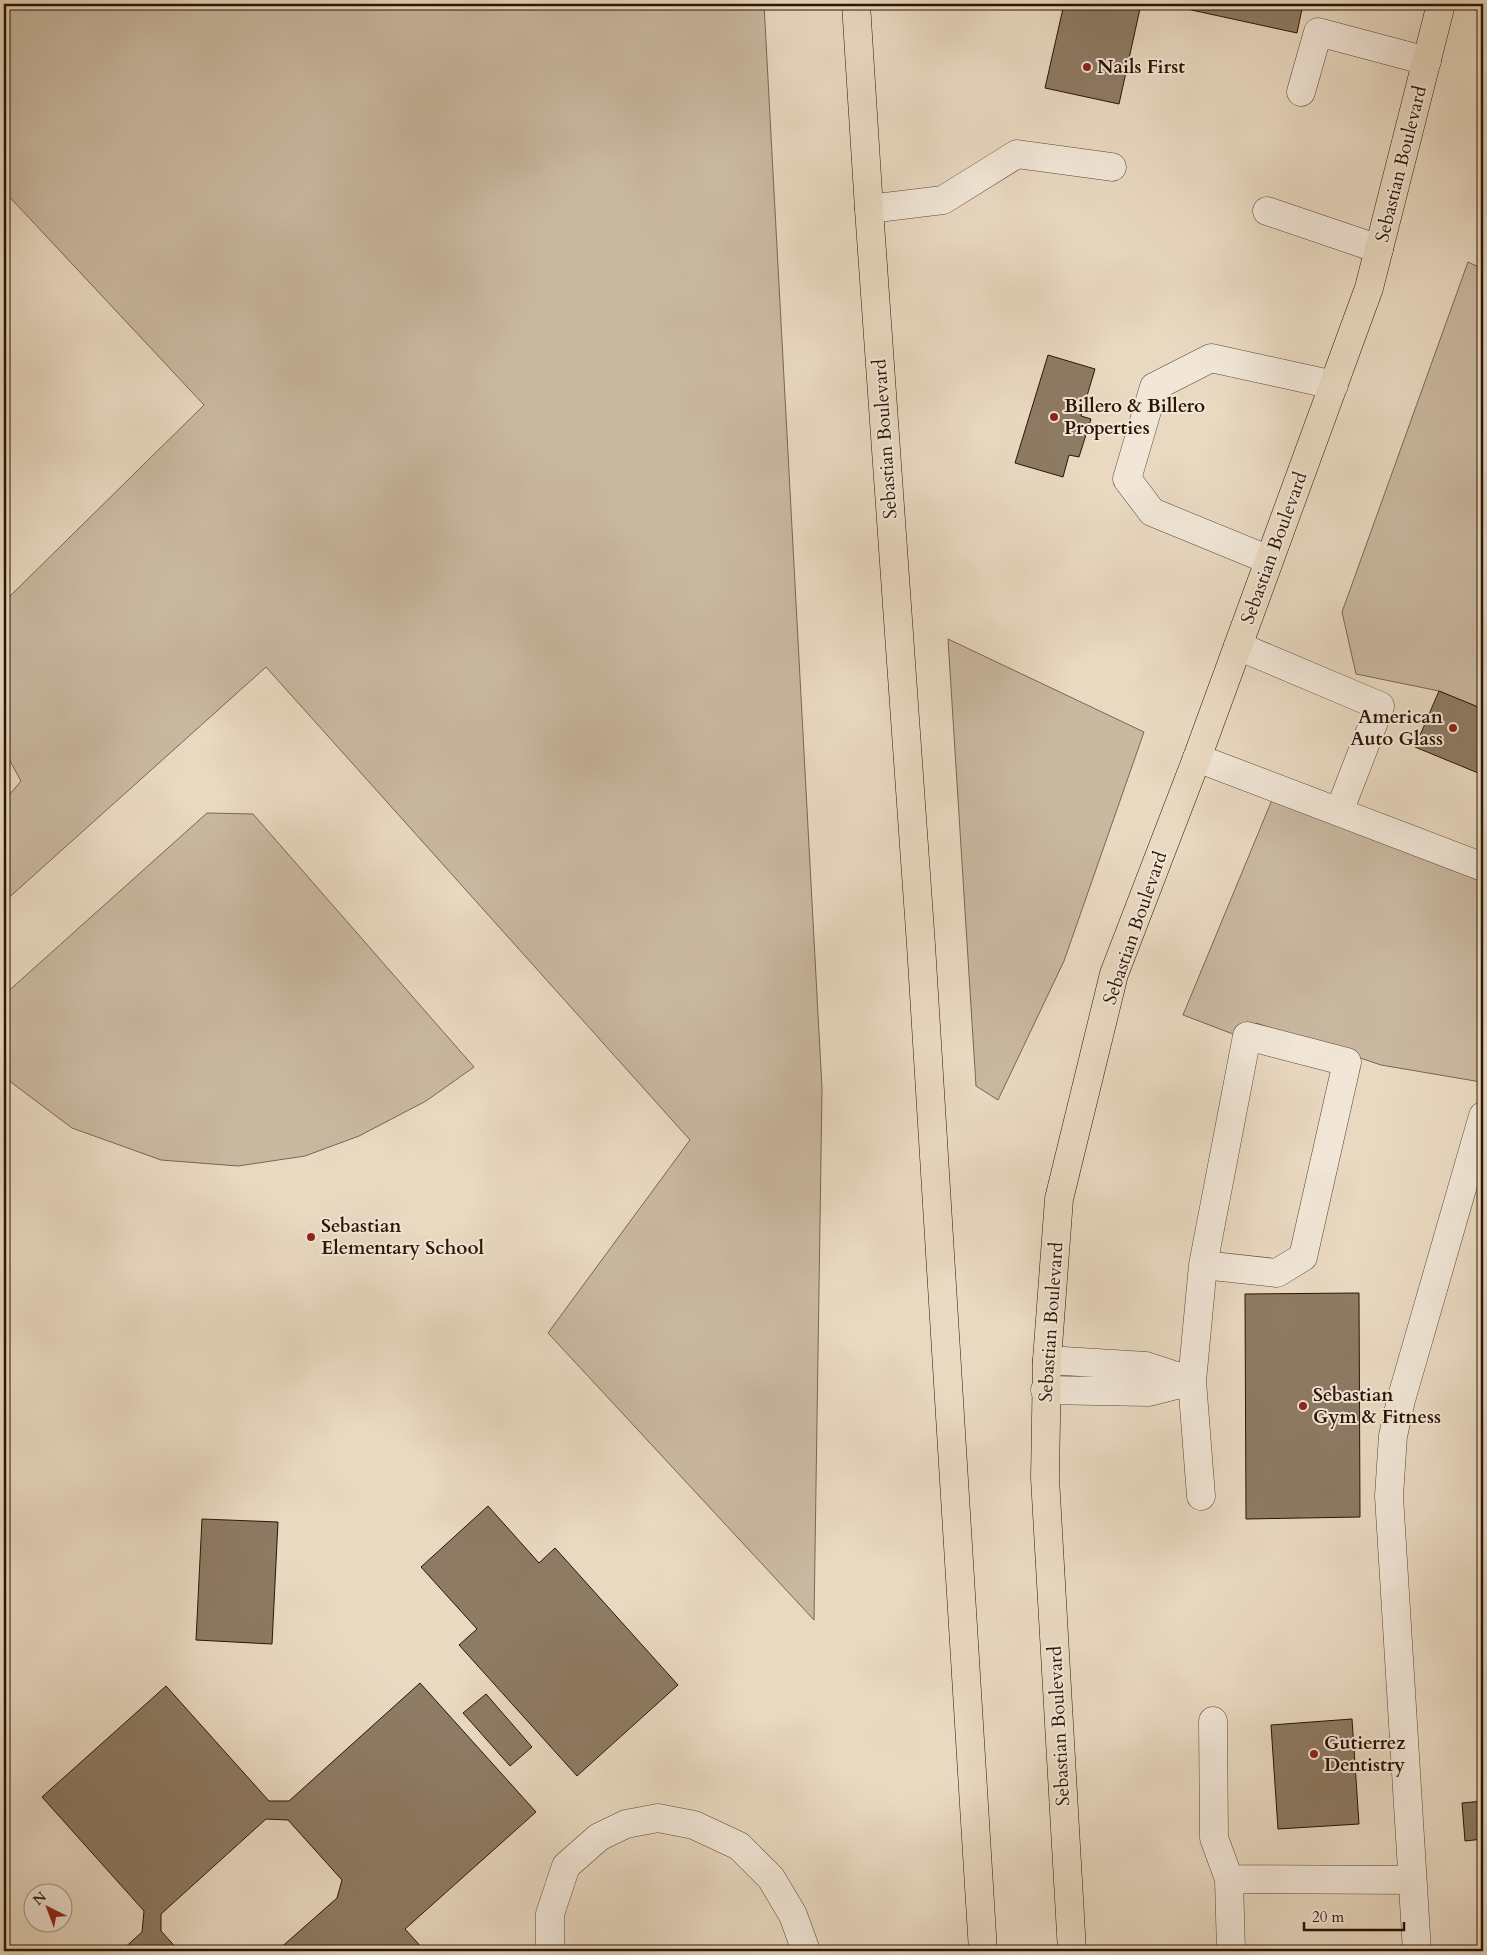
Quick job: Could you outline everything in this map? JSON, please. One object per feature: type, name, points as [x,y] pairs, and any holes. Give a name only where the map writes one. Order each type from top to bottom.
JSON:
[{"type":"main road","name":"Sebastian Boulevard","points":[[856,4],[920,935],[984,1951]]},
{"type":"main road","name":"Sebastian Boulevard","points":[[1072,1951],[1045,1478],[1045,1390],[1059,1199],[1114,974],[1197,758],[1369,288],[1442,4]]},
{"type":"lane","points":[[1301,92],[1318,32],[1427,61]]},
{"type":"lane","points":[[869,209],[943,200],[1017,154],[1112,167]]},
{"type":"lane","points":[[1267,211],[1379,249]]},
{"type":"lane","points":[[1270,560],[1152,512],[1127,479],[1154,387],[1211,358],[1334,384]]},
{"type":"lane","points":[[1238,646],[1380,706],[1339,812]]},
{"type":"lane","points":[[1197,758],[1483,867]]},
{"type":"lane","points":[[1201,1496],[1192,1381],[1203,1265],[1247,1036],[1347,1062],[1303,1257],[1277,1273],[1203,1265]]},
{"type":"lane","points":[[1417,1951],[1389,1496],[1393,1436],[1401,1400],[1483,1116]]},
{"type":"lane","points":[[1047,1360],[1146,1366],[1192,1381]]},
{"type":"lane","points":[[1045,1390],[1149,1392],[1192,1381]]},
{"type":"lane","points":[[1213,1721],[1214,1838],[1229,1879],[1232,1951]]},
{"type":"lane","points":[[550,1951],[550,1914],[566,1866],[598,1836],[626,1824],[658,1818],[694,1824],[739,1846],[771,1878],[793,1915],[806,1951]]},
{"type":"lane","points":[[1229,1879],[1412,1880]]},
{"type":"shaded area","points":[[4,4],[764,4],[822,1089],[814,1620],[548,1333],[690,1140],[266,667],[4,902],[4,801],[21,781],[4,750],[4,602],[204,405],[4,191]]},
{"type":"shaded area","points":[[1468,262],[1483,269],[1483,709],[1439,691],[1356,674],[1342,612]]},
{"type":"shaded area","points":[[948,639],[1144,732],[1064,961],[998,1100],[976,1086]]},
{"type":"shaded area","points":[[1274,795],[1479,874],[1483,884],[1483,1071],[1481,1082],[1381,1065],[1256,1023],[1241,1037],[1183,1015]]},
{"type":"shaded area","points":[[207,813],[253,814],[474,1067],[426,1101],[359,1136],[305,1156],[238,1166],[161,1160],[72,1128],[12,1083],[4,1072],[4,995]]},
{"type":"building","points":[[1064,4],[1141,4],[1119,104],[1045,88]]},
{"type":"building","points":[[1164,4],[1303,4],[1297,33]]},
{"type":"building","points":[[1048,355],[1095,369],[1081,416],[1091,419],[1079,457],[1069,455],[1063,477],[1015,463]]},
{"type":"building","name":"American Auto Glass","points":[[1439,691],[1483,709],[1483,775],[1415,747]]},
{"type":"building","name":"Sebastian Gym & Fitness","points":[[1359,1293],[1360,1517],[1246,1519],[1245,1294]]},
{"type":"building","points":[[488,1506],[539,1563],[555,1548],[678,1685],[577,1776],[459,1645],[477,1629],[421,1567]]},
{"type":"building","points":[[202,1519],[278,1522],[272,1644],[196,1640]]},
{"type":"building","points":[[420,1683],[536,1812],[405,1929],[425,1951],[277,1951],[337,1898],[342,1880],[288,1820],[266,1819],[161,1914],[161,1931],[179,1951],[121,1951],[142,1932],[144,1911],[42,1797],[166,1686],[269,1801],[289,1801]]},
{"type":"building","points":[[486,1694],[532,1747],[510,1766],[463,1713]]},
{"type":"building","name":"Gutierrez Dentistry","points":[[1352,1719],[1359,1824],[1278,1829],[1271,1725]]},
{"type":"building","points":[[1483,1801],[1483,1839],[1465,1841],[1462,1803]]},
{"type":"place","name":"Nails First","points":[[1087,67]]},
{"type":"place","name":"Billero & Billero Properties","points":[[1054,417]]},
{"type":"place","name":"American Auto Glass","points":[[1453,728]]},
{"type":"place","name":"Sebastian Elementary School","points":[[311,1237]]},
{"type":"place","name":"Sebastian Gym & Fitness","points":[[1303,1406]]},
{"type":"place","name":"Gutierrez Dentistry","points":[[1314,1754]]}]
